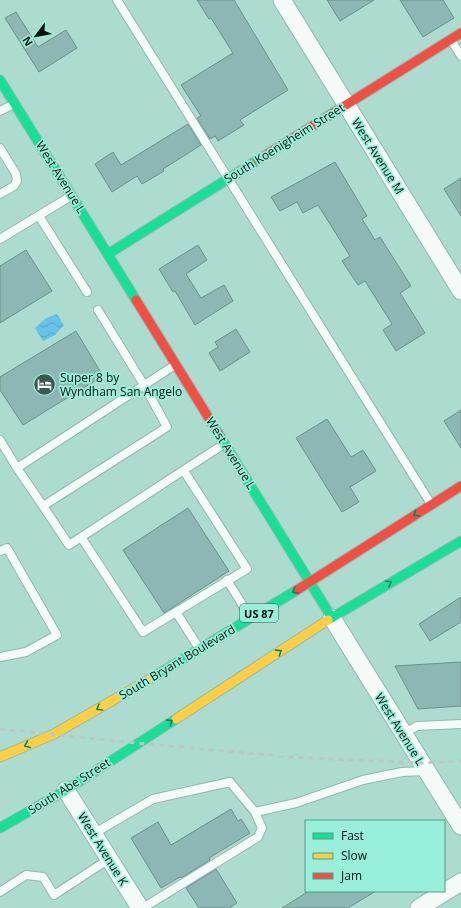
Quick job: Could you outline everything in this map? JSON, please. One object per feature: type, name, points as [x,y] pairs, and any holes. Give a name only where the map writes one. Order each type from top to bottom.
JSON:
[{"type":"main road","name":"South Koenigheim Street","points":[[108,254],[461,33]]},
{"type":"main road","name":"West Avenue L","points":[[0,80],[332,618]]},
{"type":"main road","name":"South Bryant Boulevard","points":[[0,757],[54,734],[199,649],[310,582],[461,486]]},
{"type":"main road","points":[[332,618],[461,541]]},
{"type":"main road","name":"South Abe Street","points":[[0,828],[66,790],[332,618]]},
{"type":"street","name":"West Avenue M","points":[[282,0],[461,291]]},
{"type":"street","name":"West Avenue L","points":[[332,618],[461,826]]},
{"type":"street","name":"West Avenue K","points":[[66,790],[140,908]]},
{"type":"street","points":[[445,892],[461,882]]},
{"type":"street","points":[[419,908],[445,892]]},
{"type":"lane","points":[[117,0],[431,505]]},
{"type":"lane","points":[[450,39],[461,56]]},
{"type":"lane","points":[[0,111],[14,103]]},
{"type":"lane","points":[[0,148],[16,174],[17,181],[14,186],[0,194]]},
{"type":"lane","points":[[0,239],[72,195]]},
{"type":"lane","points":[[39,216],[86,292]]},
{"type":"lane","points":[[43,506],[167,427],[144,385],[98,310]]},
{"type":"lane","points":[[17,468],[176,365]]},
{"type":"lane","points":[[0,440],[69,545],[225,444]]},
{"type":"lane","points":[[81,537],[143,632],[247,568],[184,471]]},
{"type":"lane","points":[[0,551],[6,548],[57,635],[26,652],[0,657]]},
{"type":"lane","points":[[227,580],[251,618]]},
{"type":"lane","points":[[176,612],[199,649]]},
{"type":"lane","points":[[403,734],[417,726],[461,724]]},
{"type":"lane","points":[[255,812],[296,803],[363,780],[402,772],[426,771]]},
{"type":"lane","points":[[93,834],[153,799],[230,782],[255,812],[262,828],[258,837],[143,908]]},
{"type":"lane","points":[[0,892],[26,875],[43,877],[54,895],[109,859]]},
{"type":"water","points":[[57,314],[64,325],[55,335],[43,341],[35,328],[46,318]]},
{"type":"building","points":[[197,0],[234,0],[288,90],[240,120],[244,125],[218,141],[215,136],[210,139],[197,118],[201,116],[181,85],[233,53],[211,18],[209,19]]},
{"type":"building","points":[[327,0],[374,0],[340,21]]},
{"type":"building","points":[[400,0],[443,0],[454,18],[423,37]]},
{"type":"building","points":[[16,12],[38,47],[66,30],[77,48],[39,72],[5,18]]},
{"type":"building","points":[[188,124],[201,145],[163,169],[164,171],[142,184],[137,176],[112,192],[95,164],[113,152],[121,165]]},
{"type":"building","points":[[335,162],[367,216],[362,219],[375,240],[380,237],[411,286],[400,293],[425,333],[396,351],[383,330],[392,324],[365,281],[358,285],[342,261],[350,256],[318,205],[303,213],[297,202],[280,211],[271,197]]},
{"type":"building","points":[[461,178],[461,216],[444,189]]},
{"type":"building","points":[[198,245],[207,260],[186,274],[201,298],[224,285],[233,301],[195,325],[175,291],[173,292],[159,269]]},
{"type":"building","points":[[26,250],[52,291],[0,323],[0,266]]},
{"type":"building","points":[[236,329],[250,352],[220,371],[209,353],[218,347],[215,342]]},
{"type":"building","name":"Super 8 by Wyndham San Angelo","points":[[76,331],[103,376],[23,425],[0,390],[0,377]]},
{"type":"building","points":[[461,410],[461,448],[444,421]]},
{"type":"building","points":[[327,419],[351,457],[363,450],[376,471],[350,487],[359,502],[342,512],[296,438]]},
{"type":"building","points":[[188,508],[229,571],[164,613],[123,550]]},
{"type":"building","points":[[461,597],[461,622],[430,641],[419,624]]},
{"type":"building","points":[[461,662],[461,706],[418,709],[395,666]]},
{"type":"building","points":[[231,809],[238,821],[241,819],[250,833],[209,858],[210,860],[181,878],[180,877],[161,888],[131,838],[158,822],[171,845]]},
{"type":"building","points":[[216,869],[237,903],[229,908],[199,908],[186,888]]},
{"type":"building","points":[[307,892],[374,892],[348,908],[282,908]]},
{"type":"railway","points":[[0,729],[288,757],[421,763],[461,761]]},
{"type":"traffic: fast","points":[[0,80],[136,300]]},
{"type":"traffic: fast","points":[[108,254],[258,160]]},
{"type":"traffic: fast","points":[[218,433],[332,618]]},
{"type":"traffic: fast","points":[[328,620],[461,541]]},
{"type":"traffic: fast","points":[[150,679],[297,590]]},
{"type":"traffic: fast","points":[[0,828],[66,790],[176,719]]},
{"type":"traffic: slow","points":[[176,719],[328,620]]},
{"type":"traffic: slow","points":[[0,757],[54,734],[150,679]]},
{"type":"traffic: jam","points":[[258,160],[461,33]]},
{"type":"traffic: jam","points":[[136,300],[218,433]]},
{"type":"traffic: jam","points":[[297,590],[461,486]]},
{"type":"place","name":"Super 8 by Wyndham San Angelo","points":[[44,384]]}]
